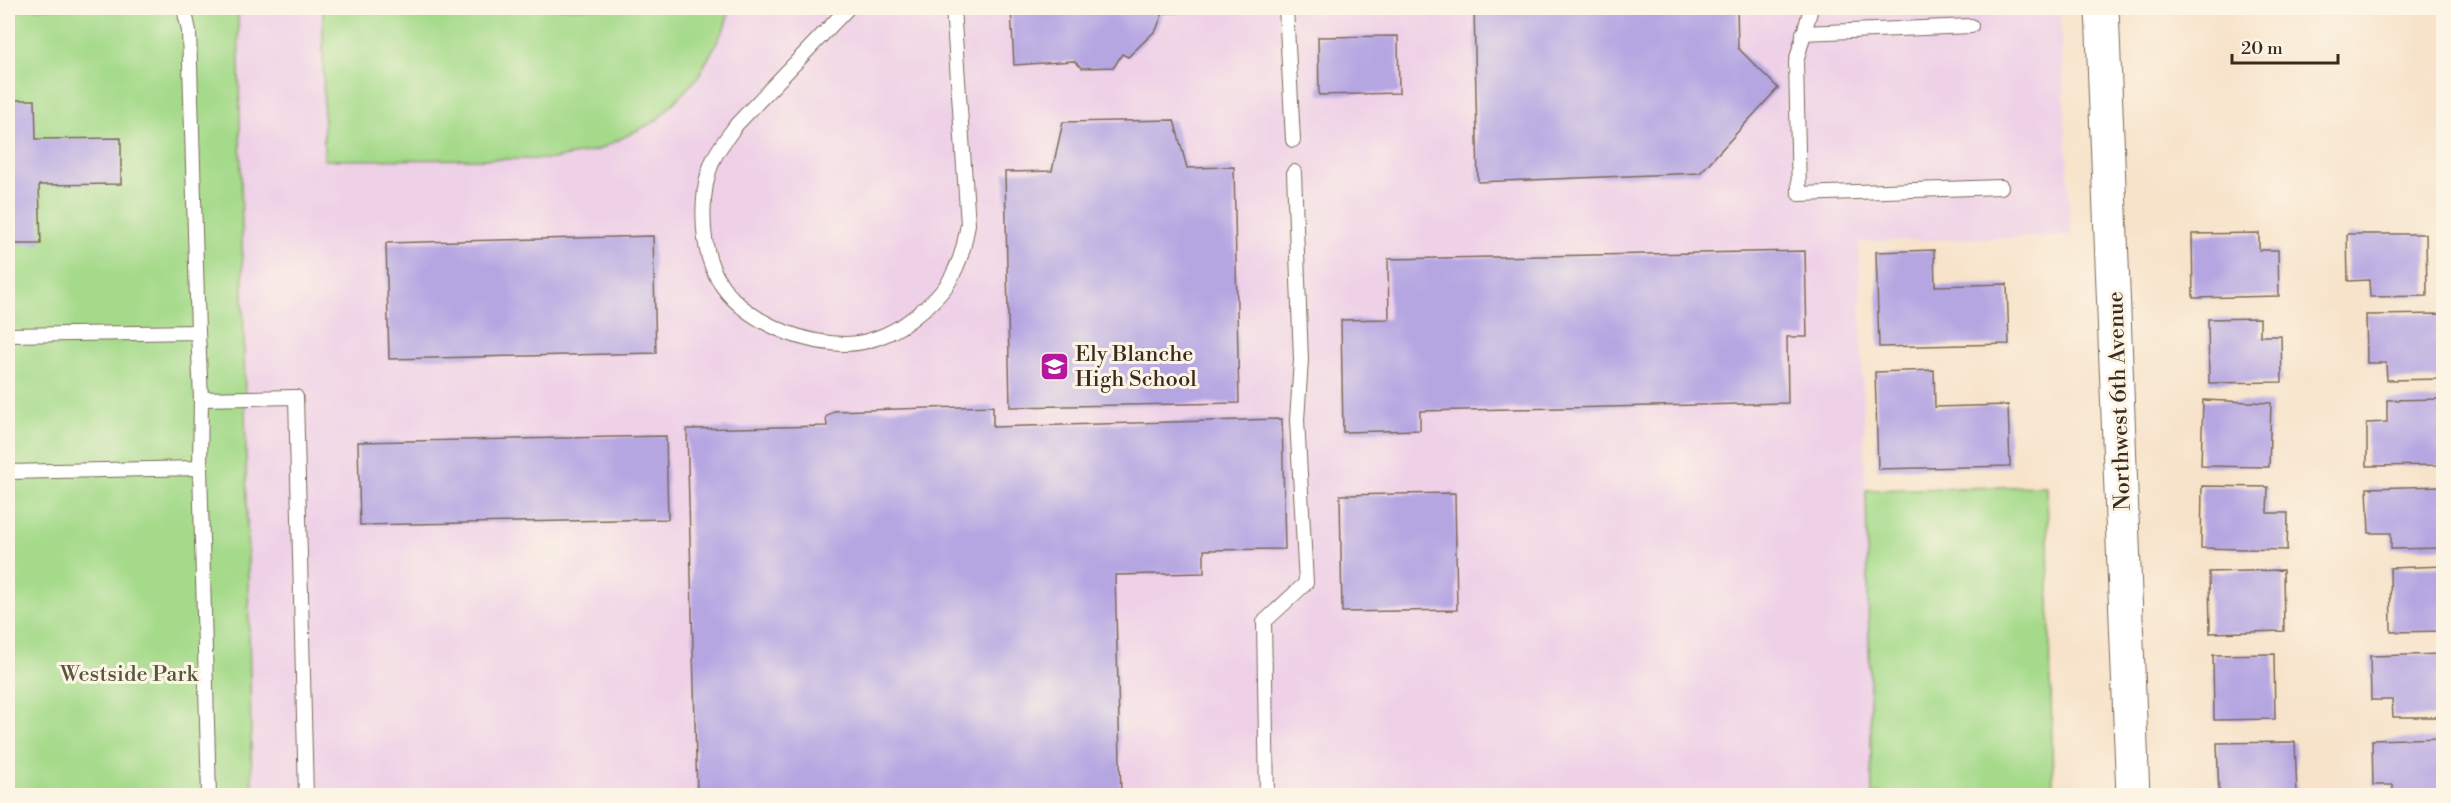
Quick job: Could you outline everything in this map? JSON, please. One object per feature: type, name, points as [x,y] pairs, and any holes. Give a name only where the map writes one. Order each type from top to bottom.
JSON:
[{"type":"street","name":"Northwest 6th Avenue","points":[[2102,8],[2133,795]]},
{"type":"lane","points":[[184,8],[189,31],[201,399],[200,468],[209,795]]},
{"type":"lane","points":[[848,8],[737,124],[725,140],[714,158],[708,176],[704,217],[713,270],[733,297],[747,310],[783,332],[804,339],[845,344],[882,335],[910,321],[940,294],[954,273],[963,248],[968,225],[953,8]]},
{"type":"lane","points":[[1286,8],[1293,140]]},
{"type":"lane","points":[[1811,8],[1796,62],[1799,194],[2001,187]]},
{"type":"lane","points":[[1803,33],[1971,26]]},
{"type":"lane","points":[[1267,795],[1264,622],[1306,583],[1297,420],[1301,360],[1294,172]]},
{"type":"lane","points":[[8,335],[198,332]]},
{"type":"lane","points":[[201,399],[296,397],[306,795]]},
{"type":"lane","points":[[8,472],[200,468]]},
{"type":"shaded area","name":"Ely Blanche High School","points":[[239,8],[2060,8],[2071,236],[1859,242],[1873,795],[253,795]]},
{"type":"green space","name":"Westside Park","points":[[8,8],[238,8],[252,795],[8,795]]},
{"type":"green space","points":[[323,8],[730,8],[724,29],[698,77],[656,121],[598,150],[553,159],[324,160]]},
{"type":"green space","points":[[2047,486],[2053,790],[1872,794],[1866,490]]},
{"type":"building","points":[[1011,8],[1193,8],[1192,12],[1163,13],[1156,30],[1128,57],[1122,54],[1114,67],[1082,68],[1074,61],[1014,65]]},
{"type":"building","points":[[1474,8],[1737,8],[1738,48],[1778,88],[1700,173],[1478,182]]},
{"type":"building","points":[[1398,36],[1399,93],[1319,95],[1318,37]]},
{"type":"building","points":[[8,100],[35,100],[36,139],[121,138],[121,184],[39,185],[41,244],[8,244]]},
{"type":"building","points":[[1174,120],[1187,168],[1234,167],[1239,403],[1010,407],[1005,172],[1052,171],[1063,122]]},
{"type":"building","points":[[2259,233],[2259,250],[2278,250],[2279,296],[2193,298],[2192,234]]},
{"type":"building","points":[[2347,234],[2426,234],[2427,296],[2370,297],[2369,280],[2348,281]]},
{"type":"building","points":[[653,236],[656,353],[389,359],[386,243]]},
{"type":"building","points":[[1934,250],[1935,286],[2007,284],[2009,344],[1879,347],[1876,252]]},
{"type":"building","points":[[1805,251],[1807,337],[1787,337],[1788,403],[1420,411],[1420,430],[1343,432],[1341,320],[1389,319],[1388,259]]},
{"type":"building","points":[[2443,314],[2443,379],[2387,380],[2386,363],[2367,363],[2366,315]]},
{"type":"building","points":[[2260,318],[2260,336],[2281,336],[2282,382],[2209,383],[2208,319]]},
{"type":"building","points":[[1934,370],[1935,407],[2008,405],[2010,466],[1878,469],[1875,372]]},
{"type":"building","points":[[2443,399],[2444,465],[2367,466],[2367,423],[2387,422],[2387,400]]},
{"type":"building","points":[[2203,400],[2271,403],[2269,467],[2201,466]]},
{"type":"building","points":[[993,406],[993,427],[1282,419],[1285,549],[1204,550],[1204,573],[1115,575],[1121,796],[697,796],[687,429],[827,426],[826,417],[834,411]]},
{"type":"building","points":[[666,436],[668,519],[360,525],[358,442]]},
{"type":"building","points":[[2202,486],[2268,487],[2267,513],[2288,513],[2287,550],[2201,548]]},
{"type":"building","points":[[2444,486],[2444,548],[2391,549],[2391,533],[2369,533],[2367,488]]},
{"type":"building","points":[[1455,493],[1457,610],[1342,612],[1340,495]]},
{"type":"building","points":[[2444,566],[2444,631],[2391,632],[2390,568]]},
{"type":"building","points":[[2283,570],[2284,631],[2210,633],[2209,572]]},
{"type":"building","points":[[2274,654],[2275,719],[2214,720],[2213,655]]},
{"type":"building","points":[[2444,654],[2444,717],[2393,717],[2392,700],[2371,700],[2370,656]]},
{"type":"building","points":[[2444,738],[2444,796],[2393,796],[2393,785],[2373,785],[2372,740]]},
{"type":"building","points":[[2295,742],[2297,796],[2219,796],[2217,743]]},
{"type":"place","name":"Ely Blanche High School","points":[[1054,366]]}]
